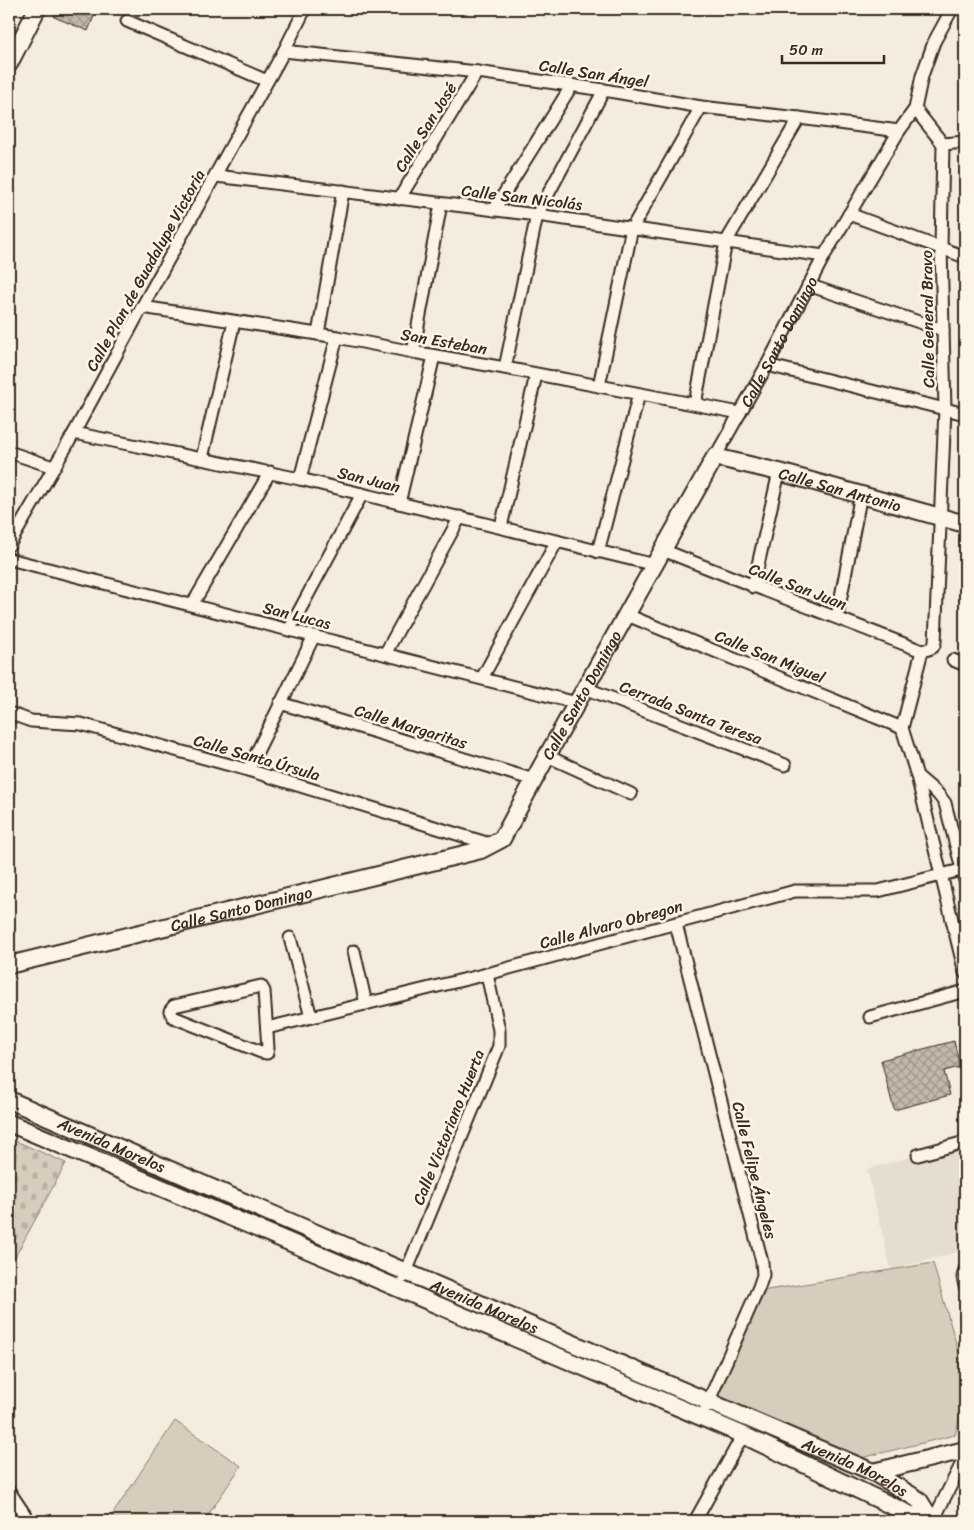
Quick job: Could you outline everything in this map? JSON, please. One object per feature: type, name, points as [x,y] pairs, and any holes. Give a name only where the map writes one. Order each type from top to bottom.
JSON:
[{"type":"main road","points":[[9,64],[36,9]]},
{"type":"main road","name":"Calle San Antonio","points":[[715,457],[779,472],[965,524]]},
{"type":"main road","name":"Calle Santo Domingo","points":[[9,964],[482,850],[502,839],[715,457]]},
{"type":"main road","name":"Avenida Morelos","points":[[9,1100],[873,1472],[919,1500],[932,1521]]},
{"type":"main road","name":"Avenida Morelos","points":[[9,1123],[743,1435],[913,1516],[932,1521]]},
{"type":"main road","points":[[873,1472],[965,1450]]},
{"type":"street","name":"Calle Plan de Guadalupe Victoria","points":[[9,545],[74,433],[216,176],[284,51],[304,9]]},
{"type":"street","points":[[952,9],[934,42],[922,76],[915,109],[943,144],[965,142]]},
{"type":"street","points":[[127,21],[267,81]]},
{"type":"street","name":"Calle San Ángel","points":[[284,51],[478,72],[604,90],[701,108],[899,131]]},
{"type":"street","name":"Calle San José","points":[[399,199],[478,72]]},
{"type":"street","points":[[494,210],[572,85]]},
{"type":"street","points":[[505,368],[537,215],[604,90]]},
{"type":"street","points":[[599,386],[632,228],[701,108]]},
{"type":"street","name":"Calle Santo Domingo","points":[[715,457],[767,365],[824,256],[899,131],[915,109]]},
{"type":"street","points":[[695,404],[726,242],[799,118]]},
{"type":"street","name":"Calle General Bravo","points":[[922,651],[934,646],[941,517],[945,409],[941,248],[943,144]]},
{"type":"street","name":"Calle San Nicolás","points":[[216,176],[537,215],[824,256]]},
{"type":"street","points":[[318,334],[343,192]]},
{"type":"street","points":[[413,352],[441,204]]},
{"type":"street","points":[[849,214],[965,257]]},
{"type":"street","points":[[808,285],[943,330]]},
{"type":"street","name":"San Esteban","points":[[142,307],[337,337],[740,413]]},
{"type":"street","points":[[202,458],[234,322]]},
{"type":"street","points":[[300,479],[337,337]]},
{"type":"street","points":[[399,503],[434,356]]},
{"type":"street","points":[[767,365],[965,414]]},
{"type":"street","points":[[501,527],[536,375]]},
{"type":"street","points":[[598,552],[639,394]]},
{"type":"street","name":"San Juan","points":[[74,433],[270,472],[655,565]]},
{"type":"street","points":[[9,452],[53,467]]},
{"type":"street","points":[[192,605],[270,472]]},
{"type":"street","points":[[753,587],[779,472]]},
{"type":"street","points":[[290,630],[362,494]]},
{"type":"street","points":[[837,617],[861,494]]},
{"type":"street","points":[[385,654],[460,517]]},
{"type":"street","points":[[482,678],[557,541]]},
{"type":"street","name":"Calle San Juan","points":[[663,550],[753,587],[837,617],[922,651]]},
{"type":"street","name":"San Lucas","points":[[9,559],[577,703]]},
{"type":"street","name":"Calle San Miguel","points":[[627,615],[902,728]]},
{"type":"street","points":[[248,770],[314,636]]},
{"type":"street","points":[[922,651],[902,728],[917,776],[965,970]]},
{"type":"street","points":[[953,660],[965,666]]},
{"type":"street","name":"Cerrada Santa Teresa","points":[[585,688],[785,766]]},
{"type":"street","name":"Calle Margaritas","points":[[280,703],[534,780]]},
{"type":"street","name":"Calle Santa Úrsula","points":[[9,713],[31,721],[81,724],[248,770],[493,845]]},
{"type":"street","points":[[547,756],[631,794]]},
{"type":"street","points":[[917,776],[938,794],[945,803],[964,873]]},
{"type":"street","name":"Calle Alvaro Obregon","points":[[267,1028],[487,974],[795,891],[878,891],[941,875],[964,873]]},
{"type":"street","name":"Calle Felipe Ángeles","points":[[676,924],[762,1262],[763,1275],[701,1417]]},
{"type":"street","points":[[290,938],[311,1017]]},
{"type":"street","points":[[354,951],[366,1004]]},
{"type":"street","name":"Calle Victoriano Huerta","points":[[399,1289],[499,1046],[499,1030],[487,974]]},
{"type":"street","points":[[261,986],[264,991],[267,1028],[267,1052],[261,1052],[173,1017],[170,1011],[174,1006],[261,986]]},
{"type":"street","points":[[870,1017],[965,991]]},
{"type":"street","points":[[73,1150],[81,1132]]},
{"type":"street","points":[[918,1155],[965,1142]]},
{"type":"street","points":[[965,1270],[963,1277],[965,1286]]},
{"type":"street","points":[[695,1521],[743,1435]]},
{"type":"street","points":[[932,1521],[965,1457]]},
{"type":"street","points":[[9,1491],[28,1521]]},
{"type":"shaded area","points":[[965,1142],[965,1250],[891,1270],[867,1169]]},
{"type":"green space","points":[[9,1138],[66,1163],[9,1268]]},
{"type":"green space","points":[[933,1263],[965,1375],[965,1400],[955,1435],[853,1460],[716,1398],[761,1291]]},
{"type":"green space","points":[[175,1421],[241,1466],[204,1521],[108,1521]]},
{"type":"building","points":[[58,9],[97,9],[88,31],[54,17]]},
{"type":"building","points":[[954,1041],[960,1067],[944,1071],[950,1095],[894,1110],[881,1060]]}]
